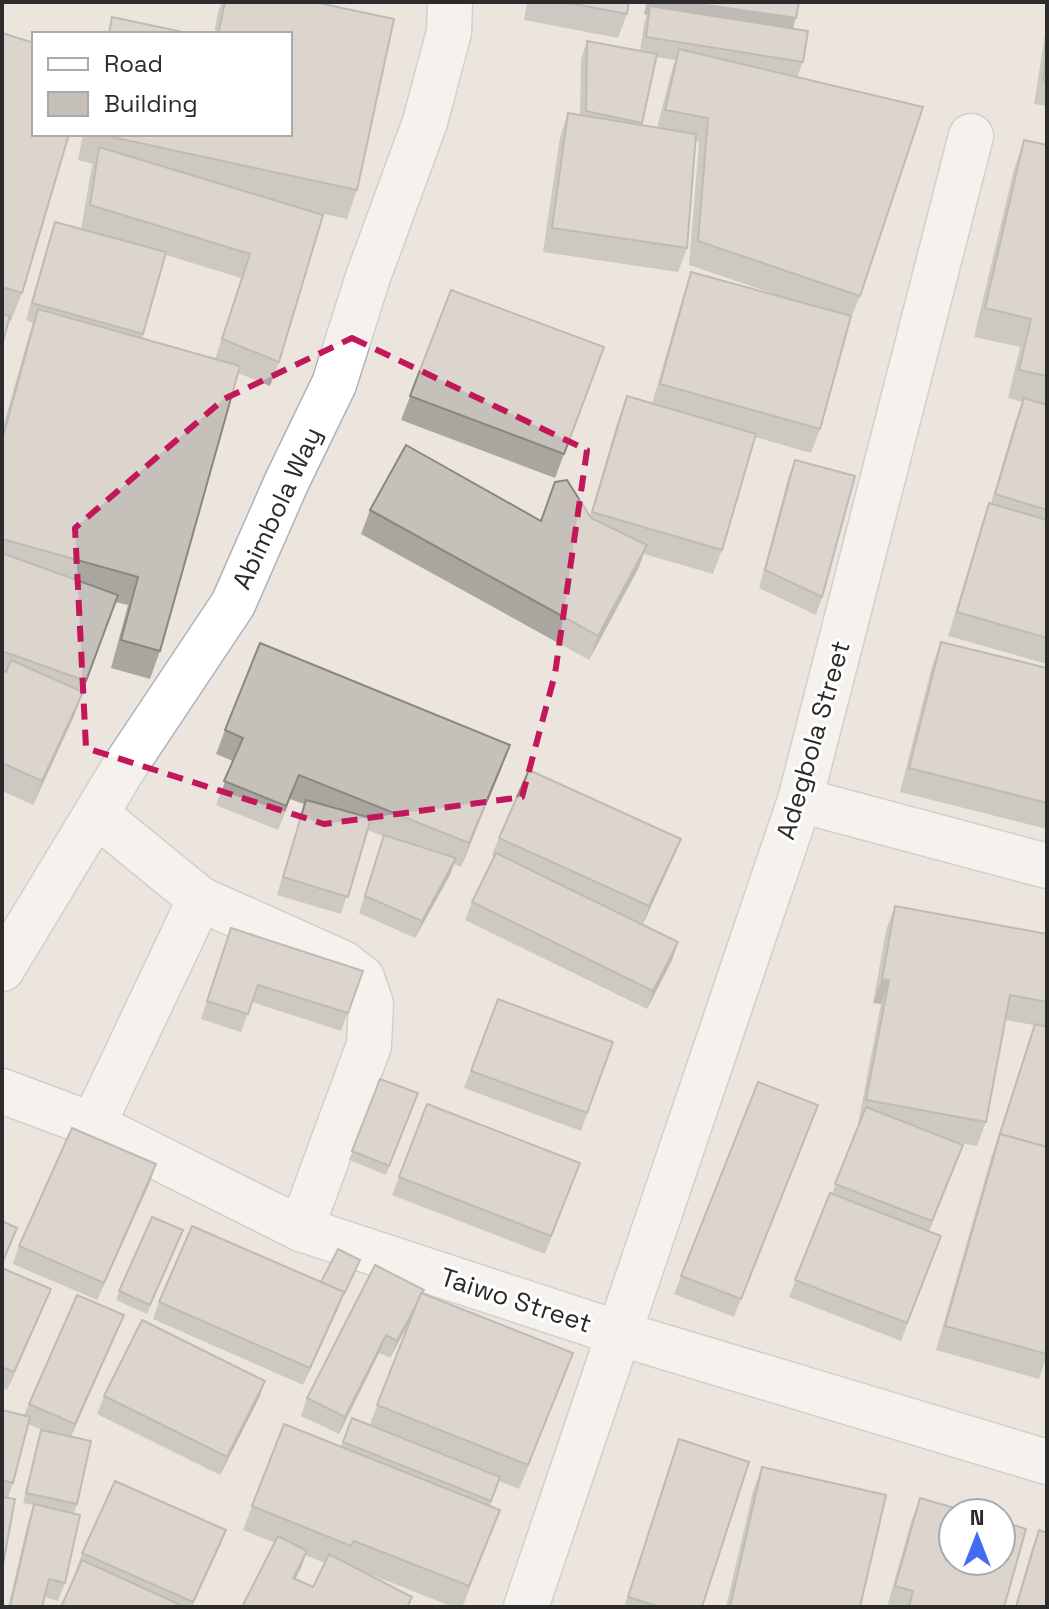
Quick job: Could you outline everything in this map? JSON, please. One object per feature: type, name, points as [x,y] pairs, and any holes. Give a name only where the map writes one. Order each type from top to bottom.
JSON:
[{"type":"street","name":"Abimbola Way","points":[[2,969],[123,769],[233,604],[334,384],[368,277],[425,122],[449,32],[450,2]]},
{"type":"street","name":"Adegbola Street","points":[[526,1607],[800,800],[971,136]]},
{"type":"street","points":[[800,800],[1047,866]]},
{"type":"street","points":[[96,814],[200,899],[343,963],[362,978],[371,1004],[369,1045],[301,1229]]},
{"type":"street","points":[[93,1125],[200,899]]},
{"type":"street","name":"Taiwo Street","points":[[2,1091],[93,1125],[301,1229],[618,1333],[1047,1462]]},
{"type":"highlighted area","points":[[352,338],[587,450],[555,674],[522,797],[324,824],[86,748],[75,528],[224,399]]},
{"type":"building","points":[[225,2],[314,2],[394,19],[357,190],[107,136],[292,136],[292,32],[218,32]]},
{"type":"building","points":[[564,2],[629,2],[627,14]]},
{"type":"building","points":[[686,2],[799,2],[796,18]]},
{"type":"building","points":[[650,6],[808,31],[803,62],[646,37]]},
{"type":"building","points":[[112,17],[183,32],[109,32]]},
{"type":"building","points":[[2,33],[32,42],[32,136],[68,136],[22,293],[2,287]]},
{"type":"building","points":[[587,41],[657,54],[642,123],[586,111]]},
{"type":"building","points":[[679,49],[923,107],[860,296],[698,241],[708,118],[665,110]]},
{"type":"building","points":[[1047,54],[1047,81],[1043,80]]},
{"type":"building","points":[[568,113],[696,134],[687,248],[552,228]]},
{"type":"building","points":[[1024,140],[1047,145],[1047,376],[1019,370],[1031,319],[985,308]]},
{"type":"building","points":[[99,147],[323,215],[279,362],[222,339],[250,254],[90,205]]},
{"type":"building","points":[[55,222],[166,252],[143,334],[32,303]]},
{"type":"building","points":[[691,272],[851,316],[820,429],[660,384]]},
{"type":"building","points":[[451,290],[604,347],[564,454],[410,396]]},
{"type":"building","points":[[38,309],[240,366],[160,651],[121,640],[138,577],[2,539],[2,440]]},
{"type":"building","points":[[2,314],[10,316],[2,345]]},
{"type":"building","points":[[627,396],[756,434],[722,550],[592,512]]},
{"type":"building","points":[[1024,398],[1047,405],[1047,510],[995,494]]},
{"type":"building","points":[[406,445],[541,521],[555,482],[567,480],[591,518],[647,545],[598,636],[370,510]]},
{"type":"building","points":[[795,460],[855,476],[822,597],[765,570]]},
{"type":"building","points":[[989,503],[1047,520],[1047,638],[957,612]]},
{"type":"building","points":[[2,553],[118,595],[86,681],[2,651]]},
{"type":"building","points":[[941,642],[1047,668],[1047,803],[909,768]]},
{"type":"building","points":[[260,643],[510,745],[469,843],[299,775],[286,806],[224,781],[243,738],[225,730]]},
{"type":"building","points":[[11,660],[83,692],[42,781],[2,763],[2,670],[6,672]]},
{"type":"building","points":[[529,770],[681,839],[649,906],[499,838]]},
{"type":"building","points":[[306,800],[371,818],[348,897],[283,877]]},
{"type":"building","points":[[384,835],[456,858],[422,921],[365,896]]},
{"type":"building","points":[[496,853],[678,942],[653,991],[472,902]]},
{"type":"building","points":[[895,906],[1047,934],[1047,1002],[1010,995],[986,1122],[866,1100],[889,980],[882,979]]},
{"type":"building","points":[[231,928],[363,971],[348,1013],[258,985],[248,1014],[207,1001]]},
{"type":"building","points":[[498,999],[613,1042],[587,1113],[471,1071]]},
{"type":"building","points":[[1035,1024],[1047,1027],[1047,1147],[1000,1134]]},
{"type":"building","points":[[380,1079],[418,1093],[389,1166],[352,1151]]},
{"type":"building","points":[[758,1082],[818,1105],[741,1299],[681,1276]]},
{"type":"building","points":[[427,1104],[580,1163],[551,1236],[399,1177]]},
{"type":"building","points":[[866,1107],[963,1145],[932,1221],[835,1184]]},
{"type":"building","points":[[72,1128],[156,1164],[104,1283],[19,1246]]},
{"type":"building","points":[[1000,1134],[1047,1147],[1047,1354],[945,1326]]},
{"type":"building","points":[[830,1193],[941,1236],[907,1323],[795,1280]]},
{"type":"building","points":[[152,1217],[183,1230],[150,1305],[119,1291]]},
{"type":"building","points":[[2,1221],[17,1228],[2,1263]]},
{"type":"building","points":[[192,1226],[344,1292],[310,1368],[159,1302]]},
{"type":"building","points":[[338,1249],[360,1260],[344,1294],[321,1282]]},
{"type":"building","points":[[375,1265],[424,1290],[397,1341],[386,1335],[345,1417],[307,1398]]},
{"type":"building","points":[[2,1268],[51,1289],[14,1372],[2,1367]]},
{"type":"building","points":[[421,1293],[573,1353],[528,1465],[377,1405]]},
{"type":"building","points":[[77,1295],[124,1315],[75,1424],[29,1404]]},
{"type":"building","points":[[142,1320],[265,1381],[227,1457],[104,1396]]},
{"type":"building","points":[[2,1410],[30,1417],[13,1483],[2,1480]]},
{"type":"building","points":[[352,1418],[500,1477],[491,1501],[343,1442]]},
{"type":"building","points":[[284,1424],[500,1510],[469,1586],[354,1541],[351,1546],[252,1506]]},
{"type":"building","points":[[41,1430],[91,1441],[77,1504],[26,1493]]},
{"type":"building","points":[[679,1439],[749,1462],[702,1607],[660,1607],[628,1597]]},
{"type":"building","points":[[762,1467],[886,1495],[860,1607],[730,1607]]},
{"type":"building","points":[[115,1481],[226,1530],[193,1602],[82,1553]]},
{"type":"building","points":[[2,1497],[15,1499],[2,1570]]},
{"type":"building","points":[[920,1498],[937,1503],[937,1577],[1012,1577],[1004,1607],[909,1607],[913,1591],[895,1586]]},
{"type":"building","points":[[34,1504],[80,1515],[65,1583],[49,1579],[42,1607],[10,1607]]},
{"type":"building","points":[[1017,1526],[1026,1529],[1017,1561]]},
{"type":"building","points":[[1039,1530],[1047,1533],[1047,1607],[1016,1607]]},
{"type":"building","points":[[278,1536],[307,1551],[293,1578],[313,1587],[329,1554],[412,1597],[407,1607],[242,1607]]},
{"type":"building","points":[[82,1560],[185,1607],[61,1607]]}]
